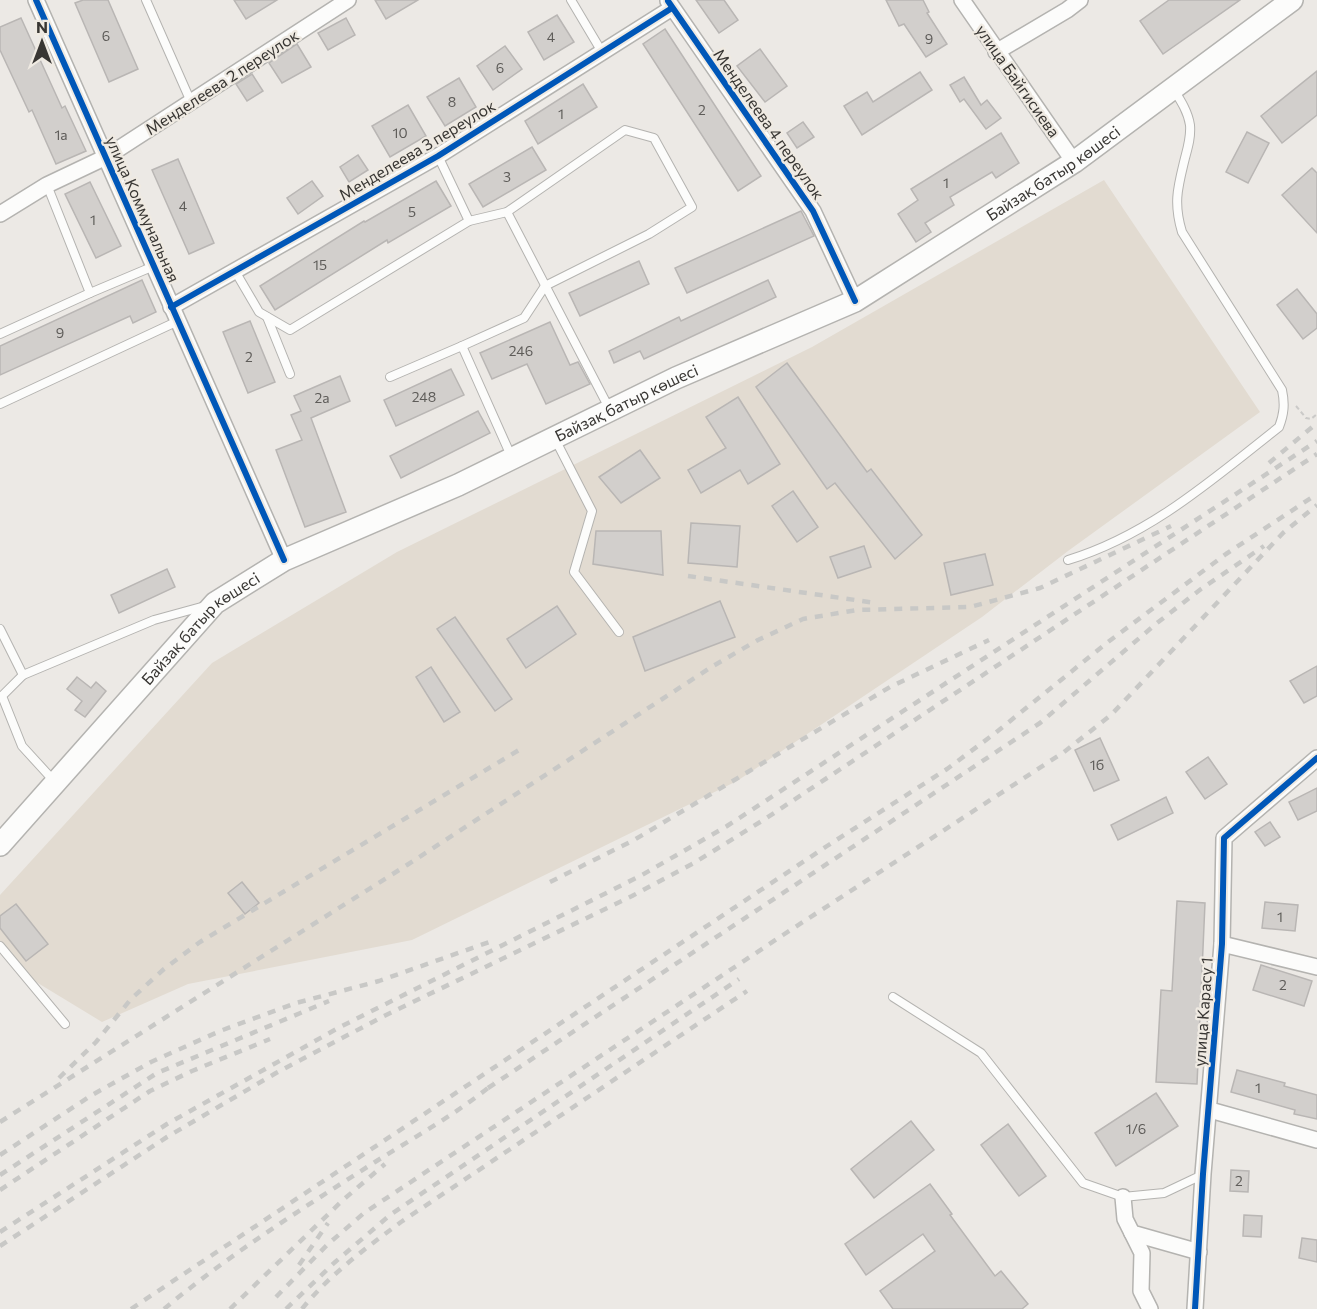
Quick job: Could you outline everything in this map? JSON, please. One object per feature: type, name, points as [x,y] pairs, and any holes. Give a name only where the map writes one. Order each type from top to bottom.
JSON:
[{"type":"main road","name":"Байзақ батыр көшесі","points":[[0,845],[215,603],[284,560],[458,485],[676,378],[855,301],[1074,162],[1292,0]]},
{"type":"street","name":"улица Коммунальная","points":[[36,0],[284,560]]},
{"type":"street","name":"Менделеева 2 переулок","points":[[0,214],[47,184],[106,157],[348,0]]},
{"type":"street","name":"улица Байгисиева","points":[[962,0],[1074,162]]},
{"type":"street","points":[[996,52],[1080,0]]},
{"type":"street","name":"Менделеева 3 переулок","points":[[175,314],[235,271],[438,156],[602,52],[670,4]]},
{"type":"street","name":"Менделеева 4 переулок","points":[[670,4],[813,211],[855,301]]},
{"type":"street","name":"улица Карасу 1","points":[[1195,1309],[1203,1174],[1222,944],[1224,838],[1317,758]]},
{"type":"street","points":[[1222,944],[1317,968]]},
{"type":"street","points":[[1210,1110],[1317,1140]]},
{"type":"street","points":[[1123,1197],[1125,1220],[1142,1253],[1141,1291],[1150,1309]]},
{"type":"street","points":[[1132,1233],[1199,1252]]},
{"type":"lane","points":[[146,0],[190,102]]},
{"type":"lane","points":[[571,0],[602,52]]},
{"type":"lane","points":[[1068,560],[1112,544],[1154,522],[1279,428],[1284,410],[1282,390],[1182,232],[1176,208],[1177,191],[1190,140],[1190,124],[1184,107],[1173,89]]},
{"type":"lane","points":[[235,271],[259,312],[290,330],[469,221],[507,212],[625,130],[654,138],[692,207],[649,234],[545,286],[524,318],[390,377]]},
{"type":"lane","points":[[438,156],[469,221]]},
{"type":"lane","points":[[47,184],[90,293]]},
{"type":"lane","points":[[507,212],[610,410]]},
{"type":"lane","points":[[0,334],[153,266]]},
{"type":"lane","points":[[0,404],[175,314]]},
{"type":"lane","points":[[267,317],[290,374]]},
{"type":"lane","points":[[462,345],[512,459]]},
{"type":"lane","points":[[555,438],[592,511],[574,572],[619,632]]},
{"type":"lane","points":[[56,782],[22,746],[2,696],[23,675],[154,620],[215,603]]},
{"type":"lane","points":[[0,630],[23,675]]},
{"type":"lane","points":[[0,946],[65,1024]]},
{"type":"lane","points":[[893,996],[981,1053],[1083,1183],[1123,1197],[1164,1193],[1203,1174]]},
{"type":"path","points":[[1282,390],[1306,418],[1311,419],[1317,414]]},
{"type":"shaded area","points":[[1104,180],[1260,412],[1068,551],[982,617],[737,781],[412,940],[188,984],[102,1022],[28,977],[0,943],[0,895],[212,663],[397,552],[812,347]]},
{"type":"building","points":[[83,0],[108,0],[138,69],[109,82],[75,3]]},
{"type":"building","points":[[234,0],[277,0],[246,19]]},
{"type":"building","points":[[375,0],[418,0],[386,19]]},
{"type":"building","points":[[696,0],[724,0],[738,20],[719,33]]},
{"type":"building","points":[[886,0],[923,0],[929,12],[927,13],[947,44],[926,57],[904,24],[899,26]]},
{"type":"building","points":[[1169,0],[1240,0],[1163,54],[1140,21]]},
{"type":"building","points":[[557,15],[574,42],[544,60],[528,32]]},
{"type":"building","points":[[21,18],[62,108],[65,106],[86,151],[56,164],[32,110],[29,112],[0,50],[0,27]]},
{"type":"building","points":[[346,18],[355,35],[328,50],[318,33]]},
{"type":"building","points":[[665,29],[761,176],[738,191],[643,44]]},
{"type":"building","points":[[297,44],[311,67],[282,83],[269,63]]},
{"type":"building","points":[[505,46],[522,69],[493,90],[477,66]]},
{"type":"building","points":[[760,49],[787,86],[765,102],[737,66]]},
{"type":"building","points":[[1317,71],[1317,115],[1282,143],[1261,116]]},
{"type":"building","points":[[920,72],[932,90],[862,135],[844,106],[867,92],[873,102]]},
{"type":"building","points":[[252,74],[263,91],[247,101],[236,84]]},
{"type":"building","points":[[964,77],[981,105],[987,100],[1001,118],[986,129],[964,99],[960,102],[950,85]]},
{"type":"building","points":[[459,78],[476,107],[445,126],[427,97]]},
{"type":"building","points":[[583,84],[597,107],[538,144],[525,121]]},
{"type":"building","points":[[408,105],[426,136],[390,157],[372,126]]},
{"type":"building","points":[[803,122],[814,137],[797,148],[787,133]]},
{"type":"building","points":[[1247,132],[1269,143],[1248,183],[1226,172]]},
{"type":"building","points":[[1001,133],[1019,163],[996,178],[992,172],[950,197],[954,205],[925,223],[931,232],[916,242],[898,214],[918,200],[911,189]]},
{"type":"building","points":[[532,147],[546,170],[483,207],[469,184]]},
{"type":"building","points":[[358,155],[368,170],[349,182],[340,167]]},
{"type":"building","points":[[178,159],[214,243],[189,254],[152,170]]},
{"type":"building","points":[[1312,168],[1317,173],[1317,233],[1282,195]]},
{"type":"building","points":[[312,181],[323,196],[298,214],[287,198]]},
{"type":"building","points":[[436,181],[451,206],[388,243],[387,240],[275,310],[260,286],[364,221]]},
{"type":"building","points":[[90,182],[121,246],[96,258],[65,194]]},
{"type":"building","points":[[801,211],[814,236],[687,293],[675,268]]},
{"type":"building","points":[[639,261],[649,284],[580,316],[569,293]]},
{"type":"building","points":[[142,280],[156,312],[133,323],[130,316],[0,375],[0,346]]},
{"type":"building","points":[[768,280],[776,297],[644,359],[640,351],[614,363],[609,351],[679,317],[681,321]]},
{"type":"building","points":[[1297,289],[1317,314],[1317,328],[1303,339],[1277,305]]},
{"type":"building","points":[[250,321],[275,382],[248,393],[223,332]]},
{"type":"building","points":[[550,322],[570,365],[578,362],[590,384],[546,404],[527,364],[492,379],[480,353]]},
{"type":"building","points":[[787,363],[867,472],[871,469],[922,535],[895,559],[835,483],[827,489],[756,387]]},
{"type":"building","points":[[451,369],[464,395],[396,426],[384,400]]},
{"type":"building","points":[[340,376],[350,401],[311,418],[346,512],[305,527],[276,450],[302,440],[291,415],[301,411],[294,396]]},
{"type":"building","points":[[738,397],[780,464],[748,484],[740,470],[701,493],[688,470],[726,448],[706,417]]},
{"type":"building","points":[[478,411],[490,433],[401,478],[390,456]]},
{"type":"building","points":[[640,450],[660,478],[621,503],[599,477]]},
{"type":"building","points":[[793,491],[818,527],[797,542],[772,506]]},
{"type":"building","points":[[691,523],[740,526],[737,567],[688,563]]},
{"type":"building","points":[[596,531],[661,531],[663,575],[593,564]]},
{"type":"building","points":[[864,546],[871,567],[838,578],[830,557]]},
{"type":"building","points":[[985,554],[993,585],[951,595],[944,563]]},
{"type":"building","points":[[167,569],[175,587],[119,613],[111,595]]},
{"type":"building","points":[[720,601],[735,637],[645,671],[633,637]]},
{"type":"building","points":[[557,606],[576,634],[526,668],[507,639]]},
{"type":"building","points":[[455,617],[512,699],[495,711],[437,629]]},
{"type":"building","points":[[1317,666],[1317,696],[1304,703],[1290,681]]},
{"type":"building","points":[[431,667],[460,712],[444,722],[416,677]]},
{"type":"building","points":[[77,677],[91,688],[96,682],[106,691],[85,717],[75,710],[82,701],[67,689]]},
{"type":"building","points":[[1100,738],[1119,780],[1094,791],[1075,750]]},
{"type":"building","points":[[1208,757],[1227,784],[1205,799],[1186,772]]},
{"type":"building","points":[[1317,788],[1317,811],[1298,820],[1289,802]]},
{"type":"building","points":[[1166,797],[1173,813],[1118,840],[1111,825]]},
{"type":"building","points":[[1270,822],[1280,837],[1265,846],[1255,832]]},
{"type":"building","points":[[242,882],[259,903],[245,914],[228,893]]},
{"type":"building","points":[[1177,901],[1205,903],[1197,1084],[1156,1082],[1161,990],[1172,991]]},
{"type":"building","points":[[1265,902],[1298,905],[1295,931],[1262,928]]},
{"type":"building","points":[[16,904],[48,944],[26,961],[0,928],[0,916]]},
{"type":"building","points":[[1261,965],[1312,981],[1304,1006],[1253,990]]},
{"type":"building","points":[[1237,1070],[1285,1083],[1284,1086],[1317,1095],[1317,1119],[1294,1114],[1295,1110],[1231,1092]]},
{"type":"building","points":[[1156,1093],[1178,1126],[1116,1166],[1095,1133]]},
{"type":"building","points":[[911,1121],[934,1150],[874,1198],[851,1169]]},
{"type":"building","points":[[1008,1124],[1046,1176],[1019,1196],[981,1145]]},
{"type":"building","points":[[1231,1170],[1249,1171],[1248,1192],[1230,1191]]},
{"type":"building","points":[[930,1184],[995,1276],[1001,1271],[1028,1304],[1022,1309],[893,1309],[880,1291],[935,1251],[923,1234],[866,1275],[845,1244]]},
{"type":"building","points":[[1244,1215],[1262,1216],[1261,1237],[1243,1236]]},
{"type":"building","points":[[1302,1238],[1317,1240],[1317,1262],[1299,1258]]},
{"type":"railway","points":[[1269,463],[1317,423]]},
{"type":"railway","points":[[0,1232],[167,1124],[340,1027],[642,875],[727,826],[1317,441]]},
{"type":"railway","points":[[0,1246],[167,1137],[276,1073],[382,1017],[632,896],[694,863],[765,819],[1317,454]]},
{"type":"railway","points":[[131,1309],[827,846],[947,769],[1108,642],[1226,554],[1317,494]]},
{"type":"railway","points":[[276,1297],[327,1245],[364,1213],[1064,752],[1111,715],[1283,533],[1317,505]]},
{"type":"railway","points":[[0,1122],[407,865],[713,666],[758,640],[803,619],[857,610],[970,607],[1040,588],[1171,526]]},
{"type":"railway","points":[[488,1088],[1040,723],[1157,623],[1201,589],[1264,546]]},
{"type":"railway","points":[[688,576],[876,603]]},
{"type":"railway","points":[[550,882],[634,840],[890,687],[989,640]]},
{"type":"railway","points":[[59,1078],[96,1042],[131,999],[164,969],[200,942],[519,750]]},
{"type":"railway","points":[[0,1155],[92,1095],[151,1062],[220,1031],[296,1003],[379,981],[495,940]]},
{"type":"railway","points":[[286,1309],[334,1263],[390,1215],[739,979]]},
{"type":"railway","points":[[302,1309],[336,1273],[401,1222],[747,991]]},
{"type":"railway","points":[[0,1175],[157,1073],[329,1001]]},
{"type":"railway","points":[[0,1190],[150,1091],[270,1039]]},
{"type":"railway","points":[[164,1309],[267,1232],[451,1115],[494,1083]]},
{"type":"railway","points":[[230,1309],[343,1200],[385,1164]]},
{"type":"railway","points":[[299,1265],[328,1223]]},
{"type":"cycle path","points":[[36,0],[284,560]]},
{"type":"cycle path","points":[[668,1],[813,211],[855,301]]},
{"type":"cycle path","points":[[171,307],[438,156],[672,8]]},
{"type":"cycle path","points":[[1195,1309],[1203,1174],[1222,944],[1224,838],[1317,758]]}]
